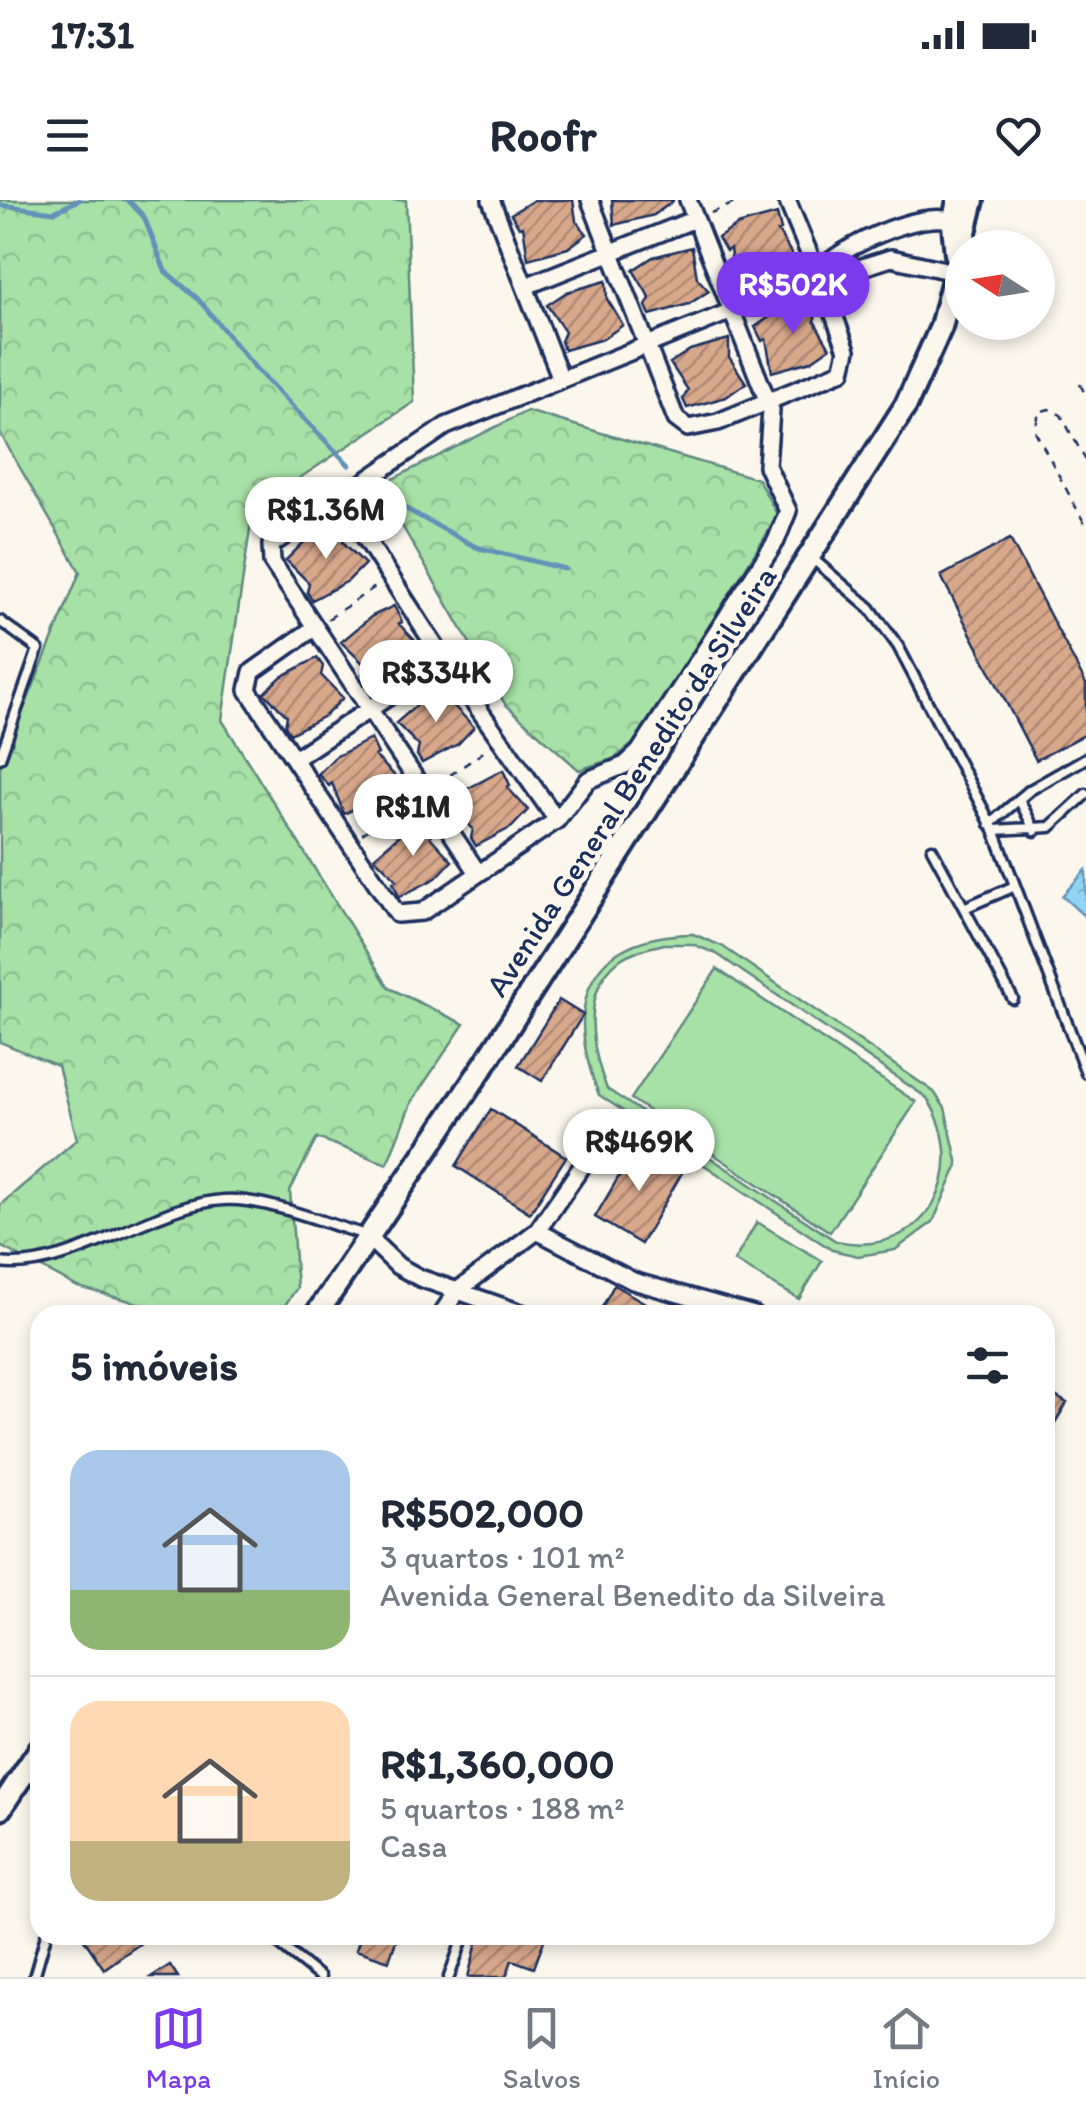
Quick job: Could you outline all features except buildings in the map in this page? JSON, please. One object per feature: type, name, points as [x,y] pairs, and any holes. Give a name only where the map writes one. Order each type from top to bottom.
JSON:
[{"type":"main road","name":"Avenida General Benedito da Silveira","points":[[959,220],[973,200]]},
{"type":"main road","name":"Avenida General Benedito da Silveira","points":[[322,1305],[486,1062],[810,556],[925,370],[945,303]]},
{"type":"main road","points":[[0,1809],[30,1764]]},
{"type":"street","points":[[491,200],[562,379]]},
{"type":"street","points":[[590,200],[682,426],[701,428],[832,377],[846,366],[847,350],[824,274],[787,200]]},
{"type":"street","points":[[314,628],[252,672],[248,682],[252,699],[397,914],[418,914],[557,820],[585,782],[625,766],[639,752],[784,528],[788,506],[767,466],[773,419],[768,401],[688,200]]},
{"type":"street","points":[[526,286],[696,219]]},
{"type":"street","points":[[824,274],[844,252],[921,219],[959,220]]},
{"type":"street","points":[[478,873],[272,562],[270,549],[278,537],[446,426],[806,282],[806,269],[824,274],[891,258],[945,265]]},
{"type":"street","points":[[339,497],[444,660],[557,820]]},
{"type":"street","points":[[294,759],[444,660]]},
{"type":"street","points":[[447,1305],[457,1291],[538,1232],[603,1136]]},
{"type":"street","points":[[538,1232],[632,1281],[718,1305]]},
{"type":"street","points":[[366,1235],[398,1266],[497,1305]]},
{"type":"lane","points":[[810,556],[870,608],[898,646],[992,827],[1083,1055],[1086,1074]]},
{"type":"lane","points":[[0,621],[38,649],[0,758]]},
{"type":"lane","points":[[992,827],[1019,799],[1086,758]]},
{"type":"lane","points":[[992,827],[1034,830],[1059,823],[1086,794]]},
{"type":"lane","points":[[1019,799],[1034,830]]},
{"type":"lane","points":[[932,849],[1013,999]]},
{"type":"lane","points":[[964,908],[1015,886]]},
{"type":"lane","points":[[0,1263],[18,1264],[98,1243],[184,1207],[222,1200],[244,1200],[366,1235]]},
{"type":"lane","points":[[34,1977],[43,1945]]},
{"type":"lane","points":[[280,1945],[320,1977]]},
{"type":"lane","points":[[449,1977],[460,1945]]},
{"type":"path","points":[[696,219],[742,200]]},
{"type":"path","points":[[1080,384],[1086,396]]},
{"type":"path","points":[[1086,461],[1061,415],[1050,409],[1039,412],[1035,431],[1086,526]]},
{"type":"path","points":[[314,628],[390,576]]},
{"type":"green space","points":[[0,200],[406,200],[414,402],[253,509],[222,720],[389,988],[464,1024],[412,1101],[387,1164],[317,1138],[290,1191],[297,1288],[285,1305],[145,1305],[78,1287],[0,1246],[0,1205],[77,1139],[58,1066],[0,1042],[0,767],[80,572],[0,433]]},
{"type":"green space","points":[[527,411],[758,479],[778,516],[638,740],[615,758],[579,770],[505,704],[379,486]]},
{"type":"green space","points":[[693,934],[722,946],[934,1092],[945,1108],[958,1165],[933,1222],[895,1250],[858,1256],[832,1250],[599,1095],[583,1031],[592,981],[607,962],[628,947],[657,938]],"holes":[[[664,944],[692,944],[717,954],[927,1098],[940,1126],[945,1154],[943,1181],[933,1204],[917,1224],[895,1237],[868,1243],[836,1241],[607,1089],[597,1057],[593,1022],[598,988],[606,974],[634,952]]]},
{"type":"green space","points":[[717,969],[916,1102],[830,1232],[631,1099]]},
{"type":"green space","points":[[757,1222],[822,1261],[799,1299],[734,1261]]},
{"type":"water","points":[[1086,870],[1086,913],[1084,916],[1062,896]]},
{"type":"waterway","points":[[0,205],[54,212],[79,200]]},
{"type":"waterway","points":[[128,200],[144,217],[165,271],[198,299],[256,369],[349,465]]},
{"type":"waterway","points":[[388,499],[476,547],[565,569]]}]
